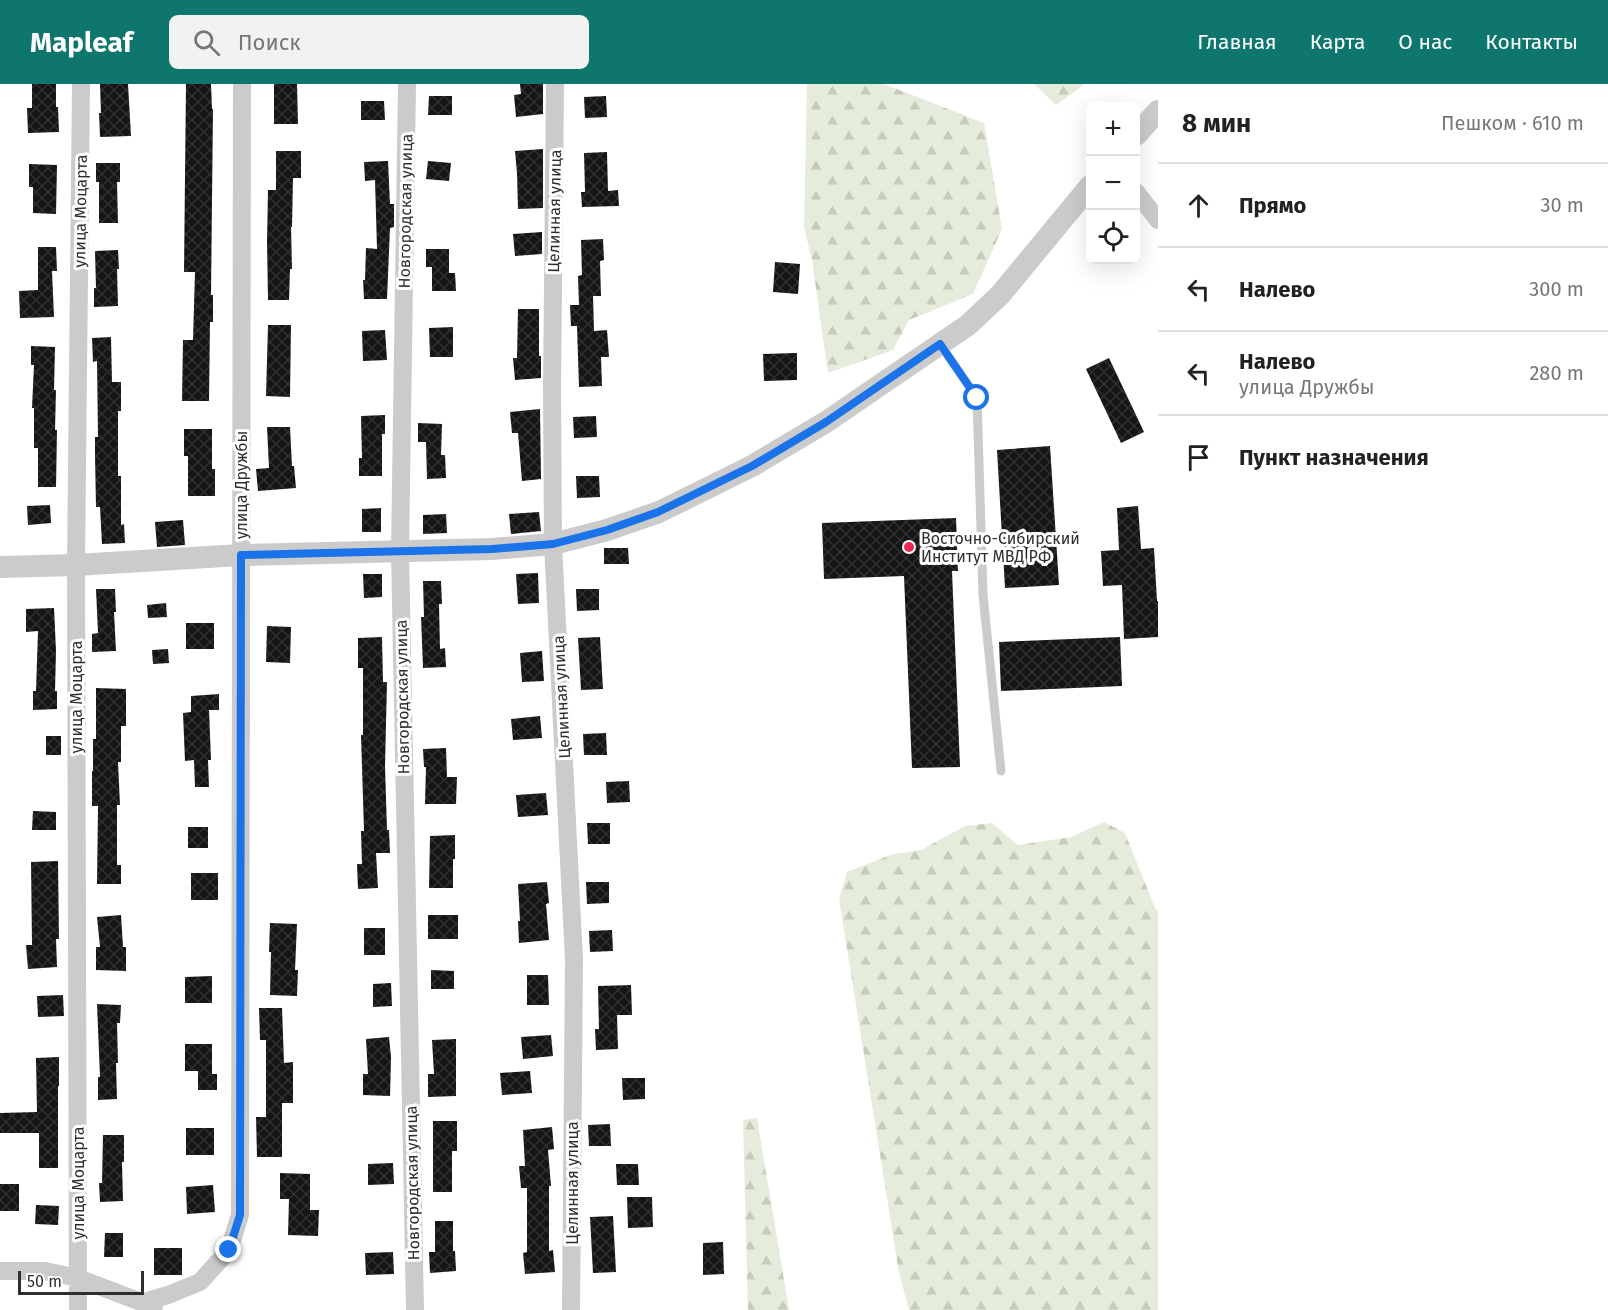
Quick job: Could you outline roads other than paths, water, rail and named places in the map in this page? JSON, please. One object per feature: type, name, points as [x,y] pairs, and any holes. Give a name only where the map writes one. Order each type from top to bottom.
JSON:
[{"type":"street","name":"улица Моцарта","points":[[78,1310],[76,565],[81,84]]},
{"type":"street","name":"улица Дружбы","points":[[144,1302],[200,1282],[229,1250],[240,1215],[242,84]]},
{"type":"street","name":"Новгородская улица","points":[[407,84],[400,551],[415,1310]]},
{"type":"street","name":"Целинная улица","points":[[555,84],[553,544],[574,960],[571,1310]]},
{"type":"street","points":[[1140,131],[1158,111]]},
{"type":"street","points":[[0,567],[241,555],[492,549],[553,544],[607,530],[658,512],[752,466],[826,422],[968,325],[1000,295],[1086,191]]},
{"type":"street","points":[[1140,197],[1158,220]]},
{"type":"street","points":[[0,1271],[45,1271],[78,1278],[162,1310]]},
{"type":"lane","points":[[940,344],[977,398],[983,595],[1001,771]]},
{"type":"place","name":"Восточно-Сибирский Институт МВД РФ","points":[[909,547]]}]
